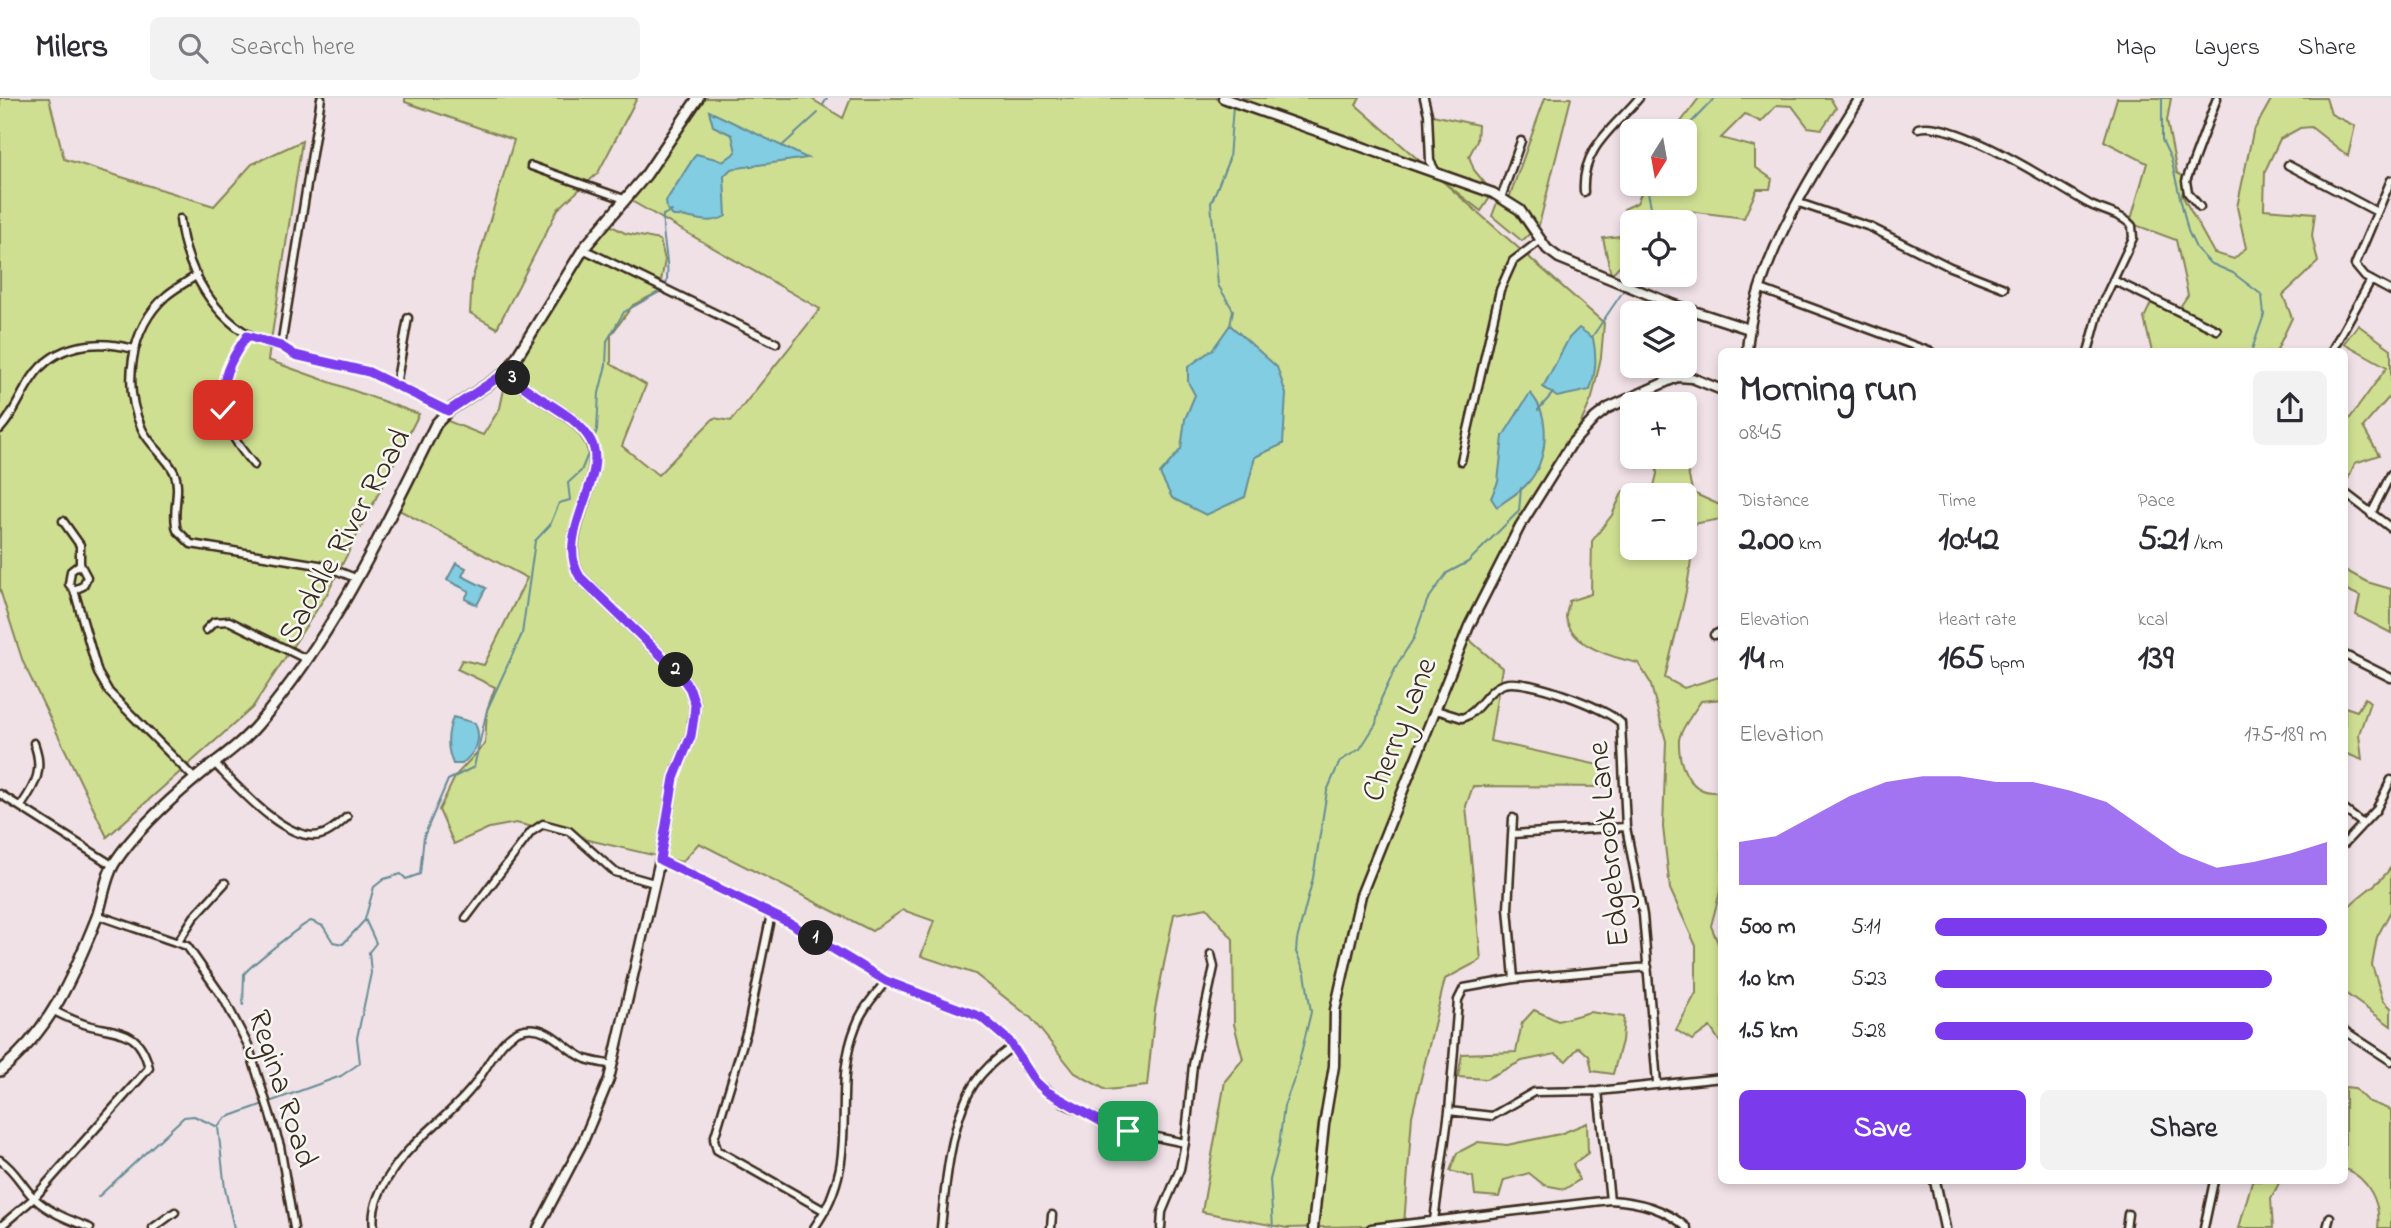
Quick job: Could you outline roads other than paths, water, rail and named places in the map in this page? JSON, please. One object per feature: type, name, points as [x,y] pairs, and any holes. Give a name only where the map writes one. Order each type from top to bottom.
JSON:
[{"type":"main road","name":"Saddle River Road","points":[[0,1071],[32,1043],[54,1011],[97,915],[112,865],[131,841],[195,779],[258,724],[308,660],[328,633],[358,579],[436,424],[448,411],[508,371],[583,249],[665,150],[698,98]]},
{"type":"street","points":[[281,346],[321,98]]},
{"type":"street","points":[[1223,98],[1501,198],[1520,210],[1553,254],[1566,262],[1672,304],[1749,329]]},
{"type":"street","points":[[1424,98],[1428,114],[1430,161],[1438,176]]},
{"type":"street","points":[[1584,192],[1586,167],[1593,149],[1639,98]]},
{"type":"street","points":[[1747,348],[1749,329],[1761,289],[1799,203],[1860,98]]},
{"type":"street","points":[[2200,207],[2186,185],[2217,98]]},
{"type":"street","points":[[1918,128],[1928,125],[2029,167],[2132,226],[2133,238],[2101,308],[2089,348]]},
{"type":"street","points":[[1501,198],[1521,141]]},
{"type":"street","points":[[2288,165],[2377,212]]},
{"type":"street","points":[[531,166],[624,199]]},
{"type":"street","points":[[2391,180],[2355,265],[2371,280],[2391,290]]},
{"type":"street","points":[[1799,203],[1870,227],[1950,267],[2004,288]]},
{"type":"street","points":[[180,219],[186,253],[197,275],[228,321],[247,336],[281,346],[295,355],[350,367],[396,384],[448,411]]},
{"type":"street","points":[[1461,461],[1500,290],[1513,261],[1541,240]]},
{"type":"street","points":[[583,249],[776,343]]},
{"type":"street","points":[[197,275],[166,296],[156,307],[134,349],[131,377],[136,414],[147,438],[175,474],[174,522],[182,538],[191,544],[325,566],[358,579]]},
{"type":"street","points":[[2333,348],[2371,280]]},
{"type":"street","points":[[2113,281],[2217,330]]},
{"type":"street","points":[[1761,289],[1920,348]]},
{"type":"street","points":[[396,384],[408,318]]},
{"type":"street","points":[[247,336],[230,360],[221,393],[226,426],[235,443],[254,465]]},
{"type":"street","points":[[0,429],[39,368],[54,357],[87,344],[103,342],[134,349]]},
{"type":"street","points":[[508,371],[522,386],[582,430],[594,451],[594,464],[573,541],[571,556],[574,567],[580,577],[678,672],[690,689],[695,704],[691,736],[674,778],[660,860],[609,1079],[582,1144],[538,1228]]},
{"type":"street","name":"Cherry Lane","points":[[1313,1228],[1324,1125],[1334,1066],[1335,1010],[1358,908],[1369,870],[1469,626],[1520,526],[1572,443],[1608,408],[1670,380],[1689,377],[1718,388]]},
{"type":"street","points":[[2371,514],[2391,474]]},
{"type":"street","points":[[2348,496],[2391,528]]},
{"type":"street","points":[[63,521],[80,545],[80,564],[87,577],[83,586],[74,590]]},
{"type":"street","points":[[80,564],[71,571],[68,580],[74,590],[95,666],[109,692],[195,779]]},
{"type":"street","points":[[206,630],[214,622],[229,621],[308,660]]},
{"type":"street","points":[[1714,635],[1718,633]]},
{"type":"street","points":[[2348,656],[2391,678]]},
{"type":"street","name":"Edgebrook Lane","points":[[1436,710],[1462,718],[1476,711],[1496,688],[1514,683],[1551,692],[1615,716],[1624,731],[1626,827],[1643,915],[1657,1083]]},
{"type":"street","points":[[21,806],[39,779],[39,756],[34,743]]},
{"type":"street","points":[[215,764],[267,812],[296,832],[307,836],[321,835],[347,817]]},
{"type":"street","points":[[2348,839],[2383,800],[2391,780]]},
{"type":"street","points":[[0,794],[112,865]]},
{"type":"street","points":[[2348,812],[2363,824]]},
{"type":"street","points":[[1513,818],[1508,908],[1514,979]]},
{"type":"street","points":[[466,918],[531,832],[543,824],[558,825],[569,831],[615,872],[654,883]]},
{"type":"street","points":[[1513,834],[1626,827]]},
{"type":"street","points":[[660,860],[771,914],[886,981],[981,1017],[1000,1030],[1035,1081],[1067,1105],[1128,1131],[1185,1143]]},
{"type":"street","points":[[178,942],[194,917],[225,883]]},
{"type":"street","points":[[771,914],[747,1030],[714,1139],[717,1150],[825,1211]]},
{"type":"street","name":"Regina Road","points":[[97,915],[178,942],[191,950],[238,1022],[248,1045],[285,1164],[294,1228]]},
{"type":"street","points":[[1161,1228],[1162,1212],[1180,1170],[1185,1143],[1193,1065],[1214,967],[1211,954]]},
{"type":"street","points":[[1434,1220],[1449,1111],[1459,994],[1464,988],[1474,984],[1514,979],[1648,967]]},
{"type":"street","points":[[814,1228],[825,1211],[841,1174],[845,1151],[847,1076],[853,1036],[860,1017],[886,981]]},
{"type":"street","points":[[0,1227],[34,1198],[149,1068],[139,1046],[121,1030],[80,1024],[54,1011]]},
{"type":"street","points":[[374,1228],[373,1214],[380,1191],[403,1155],[460,1103],[498,1051],[515,1033],[524,1029],[546,1032],[586,1059],[612,1065]]},
{"type":"street","points":[[2348,1033],[2391,1061]]},
{"type":"street","points":[[941,1228],[948,1169],[963,1108],[983,1072],[1013,1046]]},
{"type":"street","points":[[1449,1111],[1492,1116],[1534,1092],[1598,1091],[1718,1078]]},
{"type":"street","points":[[1598,1091],[1610,1200]]},
{"type":"street","points":[[0,1160],[13,1171],[34,1198],[53,1212],[90,1228]]},
{"type":"street","points":[[1936,1184],[1945,1228]]},
{"type":"street","points":[[2204,1228],[2213,1184]]},
{"type":"street","points":[[1371,1228],[1610,1200],[1645,1204],[1687,1228]]},
{"type":"street","points":[[153,1228],[175,1212]]},
{"type":"street","points":[[2126,1228],[2129,1214]]},
{"type":"street","points":[[1051,1228],[1052,1215]]},
{"type":"street","points":[[2327,1228],[2330,1217]]},
{"type":"water","points":[[709,111],[807,158],[731,169],[724,176],[726,216],[706,221],[673,216],[667,209],[666,201],[696,154],[724,161],[736,152],[732,135],[713,126]]},
{"type":"water","points":[[1230,325],[1277,367],[1286,394],[1283,444],[1255,457],[1245,497],[1206,515],[1172,498],[1160,474],[1181,449],[1185,419],[1195,395],[1188,382],[1188,367],[1213,349]]},
{"type":"water","points":[[1579,328],[1593,338],[1595,364],[1590,390],[1557,397],[1543,387],[1569,338]]},
{"type":"water","points":[[1530,393],[1542,414],[1545,439],[1543,452],[1534,475],[1527,484],[1497,507],[1491,498],[1498,482],[1503,436]]},
{"type":"water","points":[[456,563],[466,568],[462,576],[486,588],[477,605],[465,599],[469,591],[447,580]]},
{"type":"water","points":[[453,717],[475,723],[477,729],[476,746],[462,764],[453,764],[449,752]]},
{"type":"waterway","points":[[823,105],[827,98]]},
{"type":"waterway","points":[[1695,119],[1715,98]]},
{"type":"waterway","points":[[2162,98],[2162,140],[2171,159],[2188,231],[2196,248],[2210,263],[2233,273],[2262,295],[2264,315],[2252,348]]},
{"type":"waterway","points":[[1230,326],[1233,310],[1218,285],[1211,203],[1229,159],[1233,106]]},
{"type":"waterway","points":[[782,146],[818,113]]},
{"type":"waterway","points":[[1649,196],[1654,210]]},
{"type":"waterway","points":[[666,286],[663,215],[672,211]]},
{"type":"waterway","points":[[593,441],[597,430],[599,393],[606,365],[607,341],[624,312],[663,290]]},
{"type":"waterway","points":[[1592,337],[1624,290]]},
{"type":"waterway","points":[[1538,410],[1553,393]]},
{"type":"waterway","points":[[234,1228],[225,1189],[218,1127],[225,1118],[341,1076],[360,1063],[357,1038],[371,973],[369,952],[376,943],[365,919],[374,887],[384,879],[401,874],[406,879],[420,874],[424,836],[448,780],[474,767],[487,710],[522,634],[535,541],[550,525],[559,503],[570,500],[568,483],[581,471],[590,449]]},
{"type":"waterway","points":[[1273,1228],[1270,1180],[1279,1146],[1284,1106],[1296,1074],[1311,1012],[1305,973],[1296,952],[1297,940],[1313,878],[1327,791],[1340,761],[1360,749],[1376,724],[1381,699],[1398,663],[1414,638],[1427,601],[1447,573],[1468,562],[1519,511],[1521,488]]},
{"type":"waterway","points":[[243,1005],[244,974],[297,930],[311,921],[323,926],[333,942],[343,944],[364,921]]},
{"type":"waterway","points":[[98,1197],[184,1117],[194,1116],[218,1127]]}]
